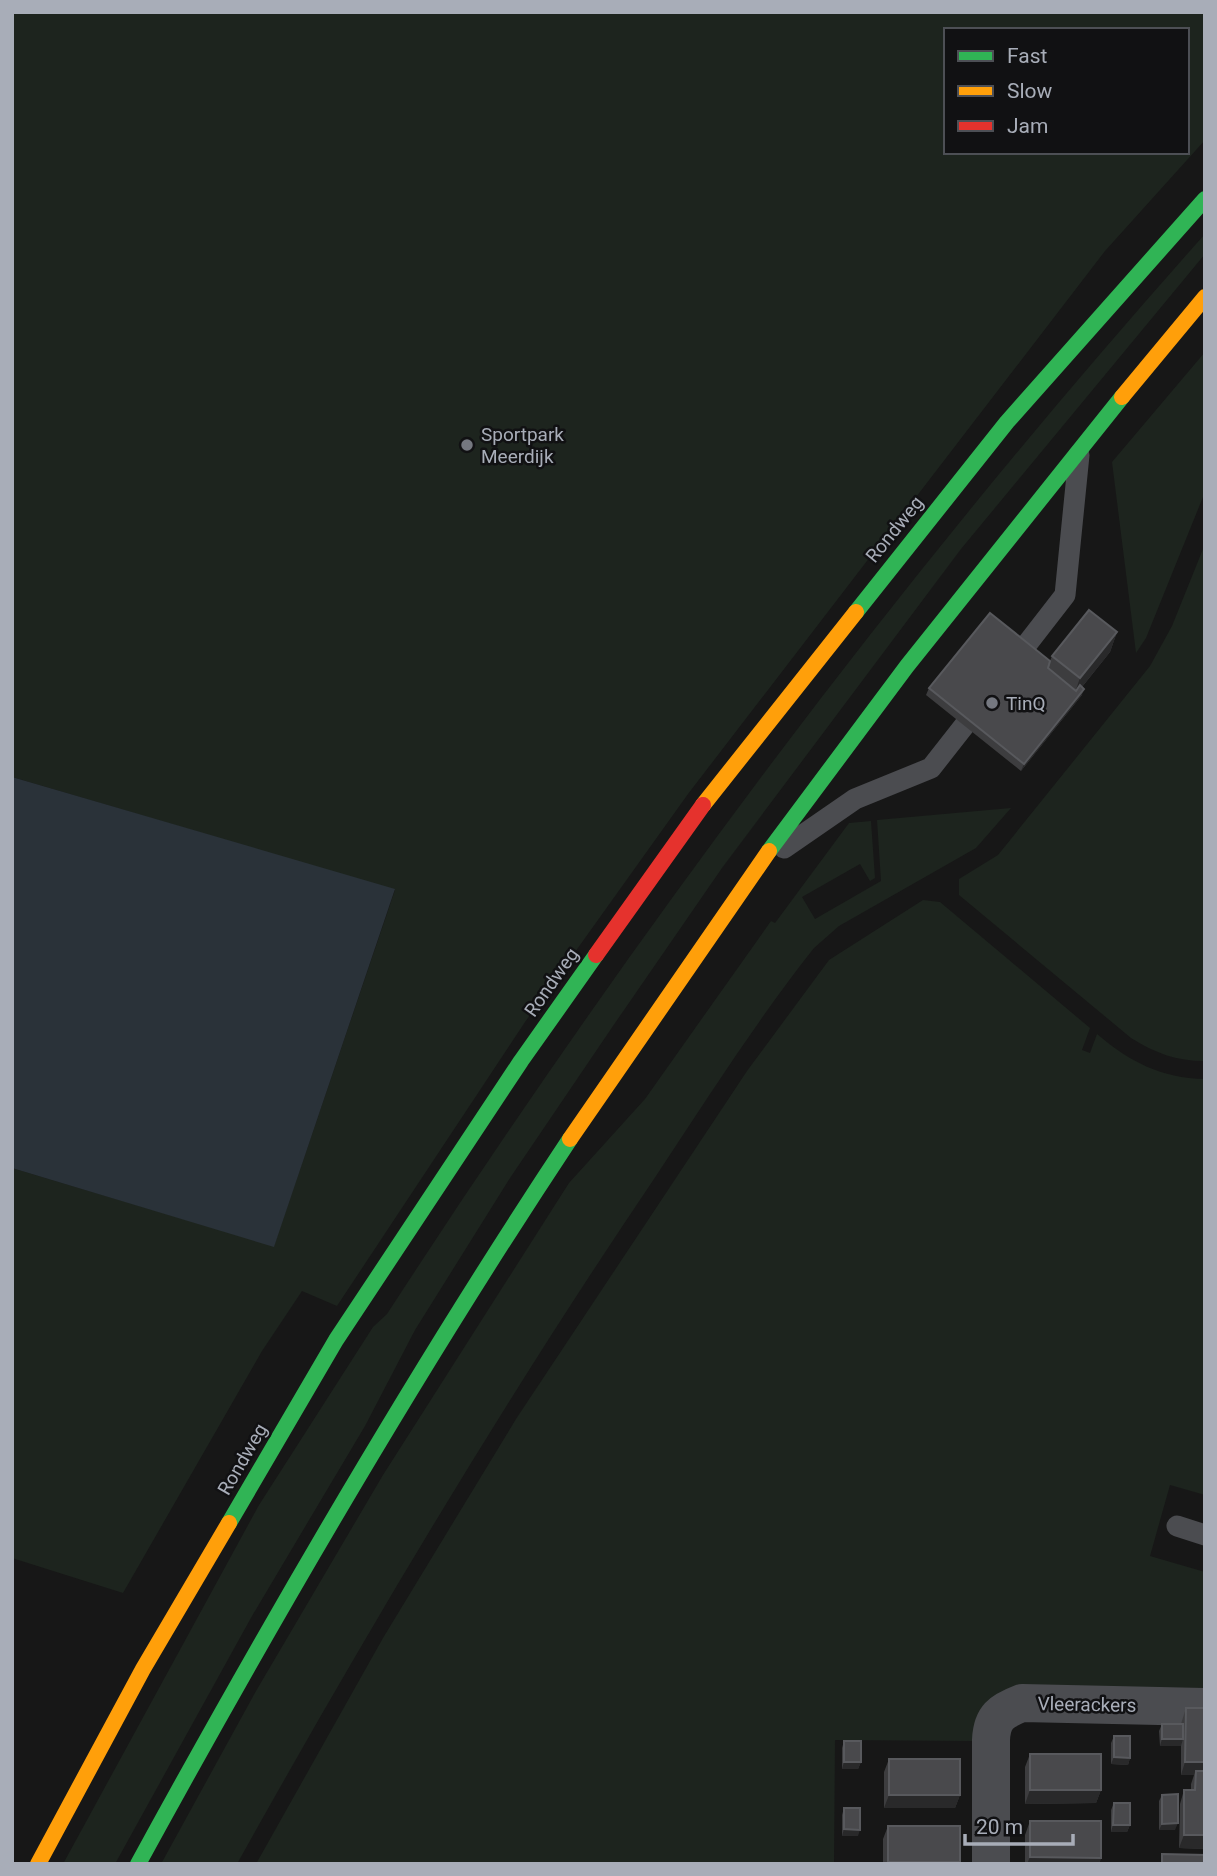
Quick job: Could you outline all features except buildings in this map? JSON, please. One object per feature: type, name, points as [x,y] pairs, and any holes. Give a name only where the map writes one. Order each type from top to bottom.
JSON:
[{"type":"main road","name":"Rondweg","points":[[38,1864],[143,1670],[335,1340],[521,1062],[710,794],[1007,422],[1205,199]]},
{"type":"main road","points":[[138,1864],[219,1710],[401,1401],[558,1156],[753,869],[1080,443],[1205,297]]},
{"type":"street","name":"Vleerackers","points":[[991,1864],[991,1732],[992,1723],[1002,1710],[1022,1703],[1205,1707]]},
{"type":"lane","points":[[753,869],[855,799],[931,768],[1065,595],[1080,443]]},
{"type":"lane","points":[[1177,1526],[1205,1535]]},
{"type":"shaded area","name":"Sportpark Meerdijk","points":[[12,12],[1205,12],[1205,140],[1105,251],[688,794],[525,1022],[337,1306],[302,1291],[262,1351],[123,1593],[12,1558],[12,1168],[274,1246],[395,890],[12,777]]},
{"type":"shaded area","points":[[1205,234],[1205,254],[961,549],[722,868],[510,1178],[415,1330],[365,1426],[252,1616],[115,1864],[63,1864],[259,1505],[373,1327],[387,1314],[576,1033],[674,895],[878,624],[1093,362]]},
{"type":"shaded area","points":[[1205,352],[1205,492],[1146,638],[1136,653],[1112,462]]},
{"type":"shaded area","points":[[1205,544],[1205,1061],[1166,1055],[1131,1038],[959,895],[959,879],[998,855],[1150,666],[1172,626]]},
{"type":"shaded area","points":[[12,777],[395,889],[274,1247],[12,1168]]},
{"type":"shaded area","points":[[1011,808],[976,848],[839,926],[814,948],[733,1060],[545,1345],[387,1602],[237,1864],[161,1864],[256,1691],[383,1475],[569,1183],[645,1099],[771,921],[775,923],[849,823],[871,821],[875,878],[870,881],[860,864],[802,897],[815,919],[881,881],[877,820]]},
{"type":"shaded area","points":[[923,900],[940,902],[1090,1028],[1082,1050],[1090,1053],[1097,1034],[1147,1067],[1174,1075],[1205,1079],[1205,1495],[1170,1485],[1150,1556],[1205,1572],[1205,1688],[1034,1687],[973,1741],[835,1740],[834,1864],[256,1864],[383,1638],[516,1419],[747,1071],[829,960]]},
{"type":"traffic: fast","points":[[856,612],[1007,422],[1205,199]]},
{"type":"traffic: fast","points":[[769,851],[907,666],[1122,397]]},
{"type":"traffic: fast","points":[[229,1523],[336,1340],[521,1061],[596,955]]},
{"type":"traffic: fast","points":[[138,1864],[346,1497],[512,1227],[570,1139]]},
{"type":"traffic: slow","points":[[1122,397],[1205,297]]},
{"type":"traffic: slow","points":[[703,805],[856,612]]},
{"type":"traffic: slow","points":[[570,1139],[769,851]]},
{"type":"traffic: slow","points":[[38,1864],[143,1669],[229,1523]]},
{"type":"traffic: jam","points":[[596,955],[703,805]]},
{"type":"place","name":"Sportpark Meerdijk","points":[[467,445]]},
{"type":"place","name":"TinQ","points":[[992,703]]}]
